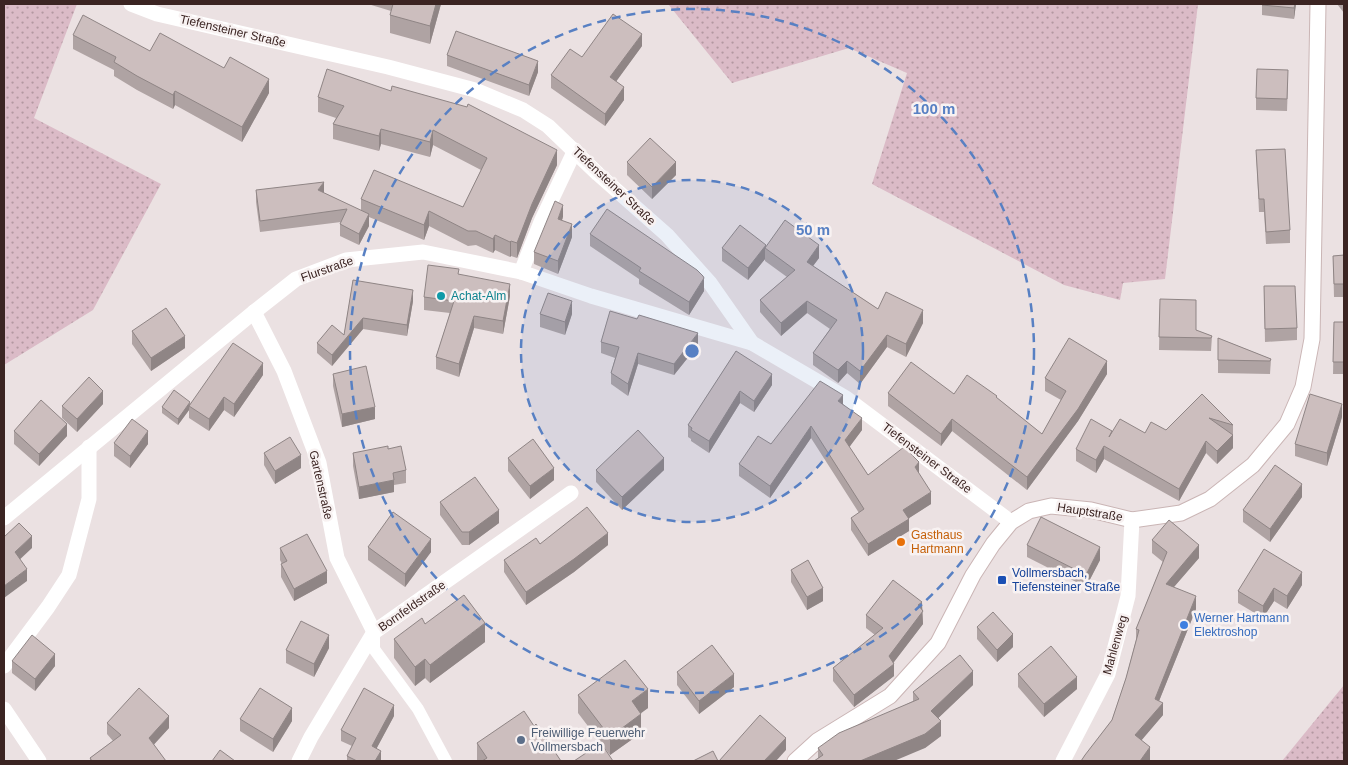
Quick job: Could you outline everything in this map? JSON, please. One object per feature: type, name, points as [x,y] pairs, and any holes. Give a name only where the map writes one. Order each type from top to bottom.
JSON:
[{"type":"street","name":"Tiefensteiner Straße","points":[[131,4],[157,14],[379,65],[474,90],[523,110],[548,126],[598,174],[667,235],[710,283],[752,343],[846,398],[1011,522]]},
{"type":"street","name":"Hauptstraße","points":[[796,761],[817,741],[890,696],[938,643],[973,575],[993,544],[1011,522],[1029,511],[1051,506],[1091,510],[1132,520],[1180,513],[1210,499],[1253,465],[1288,424],[1303,387],[1312,339],[1318,4]]},
{"type":"street","points":[[521,272],[541,222],[575,150]]},
{"type":"street","name":"Flurstraße","points":[[4,518],[296,279],[346,260],[423,252],[521,272],[591,296],[752,343]]},
{"type":"street","name":"Gartenstraße","points":[[254,312],[284,371],[319,463],[337,558],[374,632]]},
{"type":"street","points":[[4,666],[48,607],[69,575],[89,499],[89,447]]},
{"type":"street","name":"Bornfeldstraße","points":[[299,761],[311,737],[374,632],[571,493]]},
{"type":"street","name":"Mahlenweg","points":[[1063,761],[1108,674],[1128,596],[1132,520]]},
{"type":"street","points":[[4,709],[39,761]]},
{"type":"lane","points":[[374,632],[374,649],[418,709],[446,761]]},
{"type":"shaded area","points":[[4,4],[77,4],[34,118],[161,184],[93,310],[4,365]]},
{"type":"shaded area","points":[[668,4],[1198,4],[1165,279],[1123,283],[1120,300],[1064,285],[872,184],[907,73],[849,48],[732,83]]},
{"type":"shaded area","points":[[1344,685],[1344,761],[1282,761]]},
{"type":"building","points":[[393,4],[436,4],[430,26],[390,15]]},
{"type":"building","points":[[1262,4],[1295,4],[1294,8]]},
{"type":"building","points":[[613,14],[642,34],[610,77],[624,87],[605,114],[551,75],[570,49],[582,57]]},
{"type":"building","points":[[83,15],[150,51],[160,33],[224,68],[230,57],[269,79],[242,127],[175,91],[173,95],[137,76],[114,62],[116,57],[73,35]]},
{"type":"building","points":[[456,31],[538,61],[529,85],[447,55]]},
{"type":"building","points":[[327,69],[391,91],[392,86],[467,107],[468,104],[557,150],[532,204],[517,243],[495,235],[493,239],[476,231],[468,231],[429,211],[424,225],[361,199],[374,170],[463,207],[487,158],[433,130],[430,142],[381,129],[379,136],[333,124],[344,106],[318,97]]},
{"type":"building","points":[[1257,69],[1288,70],[1287,99],[1256,98]]},
{"type":"building","points":[[650,138],[676,162],[652,187],[627,162]]},
{"type":"building","points":[[1285,149],[1290,230],[1266,232],[1264,199],[1259,199],[1256,150]]},
{"type":"building","points":[[324,182],[318,190],[369,214],[359,234],[340,224],[347,209],[260,221],[256,190]]},
{"type":"building","points":[[555,201],[563,205],[558,219],[572,224],[558,261],[534,252]]},
{"type":"building","points":[[607,209],[703,276],[704,278],[689,302],[639,271],[641,268],[590,234]]},
{"type":"building","points":[[785,220],[819,245],[807,262],[878,309],[886,292],[923,310],[906,344],[887,335],[860,371],[847,361],[838,370],[813,353],[837,320],[807,301],[781,323],[760,300],[795,270],[765,248]]},
{"type":"building","points":[[740,225],[766,245],[748,268],[722,248]]},
{"type":"building","points":[[1344,255],[1344,284],[1334,284],[1333,256]]},
{"type":"building","points":[[428,265],[459,269],[458,274],[510,284],[503,321],[474,316],[459,364],[436,357],[454,301],[424,297]]},
{"type":"building","points":[[353,280],[413,290],[407,325],[363,318],[332,355],[317,343],[332,325],[344,335]]},
{"type":"building","points":[[1264,286],[1295,286],[1297,328],[1265,329]]},
{"type":"building","points":[[548,293],[572,301],[565,322],[540,314]]},
{"type":"building","points":[[1160,299],[1196,300],[1196,330],[1212,336],[1211,338],[1159,337]]},
{"type":"building","points":[[166,308],[185,336],[151,358],[132,331]]},
{"type":"building","points":[[610,311],[637,319],[639,315],[698,333],[674,364],[638,353],[628,384],[611,373],[619,347],[601,342]]},
{"type":"building","points":[[1334,322],[1344,322],[1344,362],[1333,362]]},
{"type":"building","points":[[1069,338],[1107,361],[1078,409],[1027,477],[952,419],[941,434],[888,393],[911,362],[954,394],[967,375],[997,396],[1042,434],[1066,391],[1045,378]]},
{"type":"building","points":[[1218,338],[1271,359],[1270,361],[1218,360]]},
{"type":"building","points":[[233,343],[263,363],[234,404],[224,397],[209,419],[189,406]]},
{"type":"building","points":[[736,351],[772,374],[754,401],[740,391],[709,441],[691,430],[692,428],[688,425]]},
{"type":"building","points":[[366,366],[375,407],[342,414],[333,374]]},
{"type":"building","points":[[89,377],[103,391],[77,419],[62,406]]},
{"type":"building","points":[[820,381],[843,395],[838,401],[862,418],[845,440],[868,475],[904,447],[919,462],[915,467],[931,492],[903,510],[909,519],[868,544],[851,518],[864,509],[811,426],[770,486],[739,464],[758,436],[771,444]]},
{"type":"building","points":[[174,390],[190,402],[178,419],[162,407]]},
{"type":"building","points":[[1202,394],[1233,425],[1209,418],[1233,435],[1217,451],[1206,441],[1179,489],[1104,446],[1096,460],[1076,449],[1091,419],[1112,431],[1109,437],[1120,419],[1145,433],[1151,422],[1166,430]]},
{"type":"building","points":[[1310,394],[1342,404],[1327,453],[1295,444]]},
{"type":"building","points":[[41,400],[67,424],[39,454],[14,431]]},
{"type":"building","points":[[132,419],[148,431],[130,456],[114,443]]},
{"type":"building","points":[[638,430],[664,458],[622,497],[596,470]]},
{"type":"building","points":[[290,437],[301,455],[275,471],[264,453]]},
{"type":"building","points":[[533,439],[554,468],[530,486],[508,458]]},
{"type":"building","points":[[388,446],[388,449],[401,446],[406,470],[393,473],[394,480],[359,487],[353,453]]},
{"type":"building","points":[[1275,465],[1302,484],[1270,529],[1243,510]]},
{"type":"building","points":[[475,477],[499,510],[469,532],[462,532],[440,502]]},
{"type":"building","points":[[587,507],[608,533],[526,592],[504,560],[536,538],[540,544]]},
{"type":"building","points":[[393,512],[431,539],[405,574],[368,547]]},
{"type":"building","points":[[1041,517],[1100,547],[1086,575],[1027,545]]},
{"type":"building","points":[[1169,520],[1199,545],[1166,584],[1196,596],[1155,699],[1163,703],[1135,735],[1150,747],[1140,761],[1081,761],[1112,720],[1139,630],[1136,629],[1167,552],[1152,540]]},
{"type":"building","points":[[19,523],[32,536],[15,552],[27,569],[4,586],[4,537]]},
{"type":"building","points":[[307,534],[327,571],[294,589],[281,564],[287,561],[280,548]]},
{"type":"building","points":[[1264,549],[1302,572],[1287,596],[1274,588],[1263,606],[1238,591]]},
{"type":"building","points":[[808,560],[823,588],[807,597],[791,570]]},
{"type":"building","points":[[893,580],[922,602],[918,605],[923,611],[889,656],[894,664],[854,695],[833,668],[883,628],[866,615]]},
{"type":"building","points":[[464,595],[485,623],[430,665],[425,659],[415,667],[394,639],[422,618],[425,624]]},
{"type":"building","points":[[993,612],[1013,634],[997,650],[977,627]]},
{"type":"building","points":[[301,621],[329,635],[314,664],[286,650]]},
{"type":"building","points":[[32,635],[55,654],[35,679],[12,661]]},
{"type":"building","points":[[712,645],[734,674],[699,701],[677,672]]},
{"type":"building","points":[[1051,646],[1077,677],[1044,704],[1018,674]]},
{"type":"building","points":[[960,655],[973,671],[931,711],[941,721],[925,734],[860,761],[814,761],[823,755],[818,748],[839,733],[919,699],[913,692]]},
{"type":"building","points":[[625,660],[648,689],[632,701],[641,714],[610,737],[578,695]]},
{"type":"building","points":[[139,688],[169,716],[149,738],[166,761],[92,761],[90,758],[121,735],[107,723]]},
{"type":"building","points":[[260,688],[292,708],[273,739],[240,719]]},
{"type":"building","points":[[364,688],[394,705],[372,746],[381,751],[375,761],[357,761],[347,756],[356,738],[341,730]]},
{"type":"building","points":[[524,711],[534,726],[536,724],[561,761],[482,761],[487,758],[477,743]]},
{"type":"building","points":[[760,715],[786,738],[764,761],[719,761]]},
{"type":"building","points":[[601,743],[613,761],[574,761]]},
{"type":"building","points":[[220,750],[235,761],[212,761]]},
{"type":"building","points":[[713,751],[718,761],[693,761]]},
{"type":"place","name":"Achat-Alm","points":[[441,296]]},
{"type":"place","name":"Gasthaus Hartmann","points":[[901,542]]},
{"type":"place","name":"Vollmersbach, Tiefensteiner Straße","points":[[1002,580]]},
{"type":"place","name":"Werner Hartmann Elektroshop","points":[[1184,625]]},
{"type":"place","name":"Freiwillige Feuerwehr Vollmersbach","points":[[521,740]]}]
